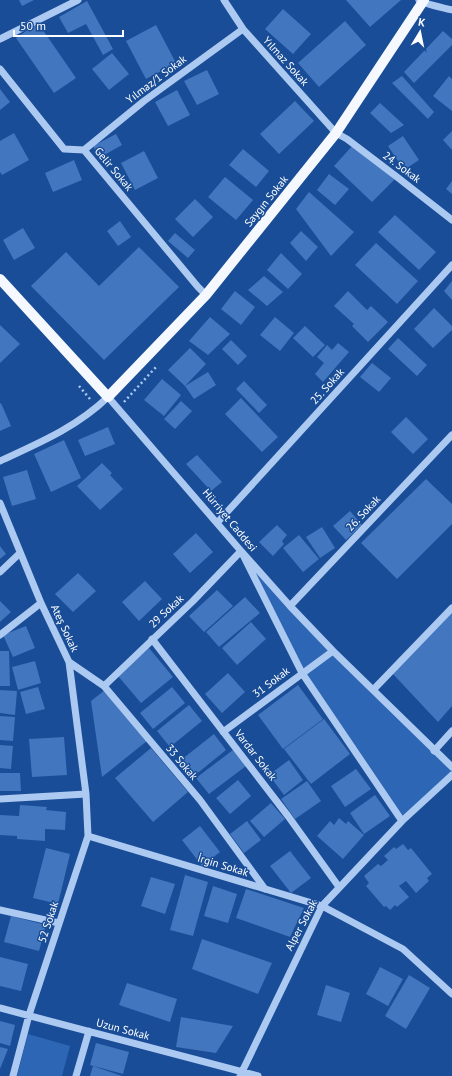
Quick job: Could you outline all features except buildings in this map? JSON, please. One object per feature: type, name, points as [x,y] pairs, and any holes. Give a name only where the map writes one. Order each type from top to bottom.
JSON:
[{"type":"main road","name":"Saygın Sokak","points":[[108,397],[206,296],[336,133],[422,1]]},
{"type":"main road","name":"Hürriyet Caddesi","points":[[0,279],[108,397]]},
{"type":"street","points":[[0,38],[78,0]]},
{"type":"street","name":"Yılmaz Sokak","points":[[224,0],[243,29],[336,133]]},
{"type":"street","points":[[422,1],[452,10]]},
{"type":"street","name":"Yılmaz/1 Sokak","points":[[84,150],[144,101],[243,29]]},
{"type":"street","name":"Gelir Sokak","points":[[0,69],[64,149],[84,150],[206,296]]},
{"type":"street","name":"24. Sokak","points":[[336,133],[347,139],[398,177],[452,220]]},
{"type":"street","name":"25. Sokak","points":[[217,523],[452,265]]},
{"type":"street","points":[[0,461],[58,434],[98,407],[108,397]]},
{"type":"street","name":"Hürriyet Caddesi","points":[[108,397],[240,551],[290,606],[333,651],[452,767]]},
{"type":"street","name":"26. Sokak","points":[[290,606],[452,435]]},
{"type":"street","name":"Ateş Sokak","points":[[0,503],[41,603],[69,662],[86,794]]},
{"type":"street","points":[[240,551],[302,673],[402,821]]},
{"type":"street","name":"29 Sokak","points":[[104,686],[193,601],[240,551]]},
{"type":"street","points":[[0,572],[20,553]]},
{"type":"street","points":[[0,635],[41,603]]},
{"type":"street","points":[[373,690],[452,608]]},
{"type":"street","name":"Vardar Sokak","points":[[152,639],[288,816],[339,887]]},
{"type":"street","name":"31 Sokak","points":[[223,732],[333,651]]},
{"type":"street","name":"33 Sokak","points":[[69,662],[104,686],[200,800],[265,889]]},
{"type":"street","points":[[435,751],[452,731]]},
{"type":"street","name":"Alper Sokak","points":[[240,1074],[322,906],[402,821],[452,775]]},
{"type":"street","points":[[0,799],[86,794],[88,836]]},
{"type":"street","name":"İrgin Sokak","points":[[88,836],[322,906],[403,949],[452,994]]},
{"type":"street","name":"52 Sokak","points":[[13,1076],[29,1015],[88,836]]},
{"type":"street","points":[[0,910],[59,923]]},
{"type":"street","name":"Uzun Sokak","points":[[0,1008],[89,1031],[240,1074],[258,1076]]},
{"type":"street","points":[[76,1076],[89,1031]]},
{"type":"shaded area","points":[[241,551],[290,606],[452,767],[452,775],[402,821],[302,673]]},
{"type":"shaded area","points":[[28,1034],[70,1046],[62,1076],[17,1076]]}]
